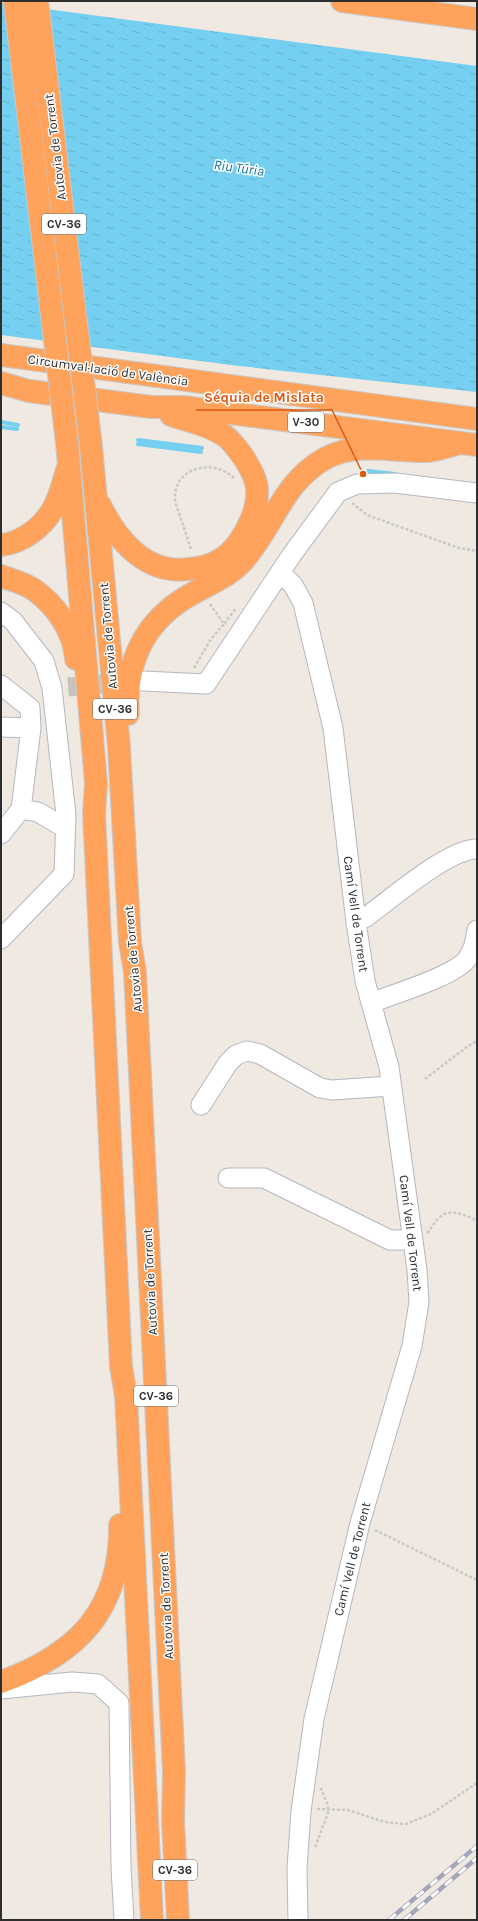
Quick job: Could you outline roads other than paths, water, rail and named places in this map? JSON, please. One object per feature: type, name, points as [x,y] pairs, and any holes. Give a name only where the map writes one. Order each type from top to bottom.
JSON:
[{"type":"highway","name":"Autovia de Torrent","points":[[14,1],[68,453],[96,783],[94,814],[121,1366],[126,1396],[152,1920]]},
{"type":"highway","name":"Autovia de Torrent","points":[[37,1],[91,446],[119,747],[130,942],[135,972],[174,1772],[173,1821],[178,1920]]},
{"type":"highway","points":[[342,1],[477,19]]},
{"type":"highway","name":"Circumval·lació de València","points":[[1,355],[477,419]]},
{"type":"highway","name":"Circumval·lació de València","points":[[1,384],[29,391],[151,407],[184,407],[469,444]]},
{"type":"highway","points":[[1,395],[29,391]]},
{"type":"highway","points":[[96,495],[108,522],[120,539],[136,555],[150,563],[164,568],[182,570],[203,568],[219,561],[233,549],[244,534],[252,518],[256,501],[256,484],[249,465],[237,448],[223,434],[151,407]]},
{"type":"highway","points":[[135,972],[141,939],[127,695],[130,672],[138,651],[150,628],[168,610],[187,597],[224,576],[242,562],[259,540],[287,492],[304,473],[327,458],[351,449],[380,448],[429,451],[469,444]]},
{"type":"highway","points":[[1,545],[25,538],[41,524],[53,509],[68,453]]},
{"type":"highway","points":[[1,576],[32,589],[60,614],[75,646],[85,784],[94,814]]},
{"type":"highway","points":[[1,1682],[22,1675],[57,1656],[81,1635],[97,1615],[110,1592],[117,1565],[120,1536],[115,1398],[121,1366]]},
{"type":"street","points":[[143,681],[206,684],[280,572],[338,492],[357,484],[395,483],[477,493]]},
{"type":"street","name":"Camí Vell de Torrent","points":[[280,572],[293,585],[303,603],[333,728],[356,922],[365,981],[389,1067],[419,1286],[418,1317],[412,1346],[360,1523],[314,1719],[301,1811],[297,1868],[298,1920]]},
{"type":"street","points":[[1,612],[13,621],[44,661],[60,687],[66,815],[64,874],[1,939]]},
{"type":"street","points":[[1,685],[30,708],[31,728],[21,809],[1,834]]},
{"type":"street","points":[[1,727],[31,728]]},
{"type":"street","points":[[21,809],[38,812],[65,828]]},
{"type":"street","points":[[356,922],[366,917],[444,860],[470,849],[477,849]]},
{"type":"street","points":[[371,1002],[450,972],[466,960],[475,946],[477,930]]},
{"type":"street","points":[[201,1105],[228,1063],[236,1054],[247,1051],[260,1054],[320,1088],[332,1090],[391,1086]]},
{"type":"street","points":[[228,1178],[264,1178],[385,1238],[398,1241],[412,1240]]},
{"type":"street","points":[[1,1689],[72,1682],[98,1684],[119,1703],[121,1868],[124,1920]]},
{"type":"water","name":"Riu Túria","points":[[1,3],[477,66],[477,392],[239,366],[1,335]]},
{"type":"waterway","points":[[1,422],[18,425]]},
{"type":"waterway","points":[[1,427],[17,429]]},
{"type":"waterway","points":[[138,440],[202,448]]},
{"type":"waterway","points":[[138,444],[201,452]]},
{"type":"waterway","points":[[368,471],[395,474]]},
{"type":"tunnel","points":[[68,687],[127,682]]},
{"type":"railway","points":[[389,1920],[477,1846]]},
{"type":"railway","points":[[404,1920],[477,1858]]},
{"type":"place","name":"Séquia de Mislata","points":[[363,474]]}]
